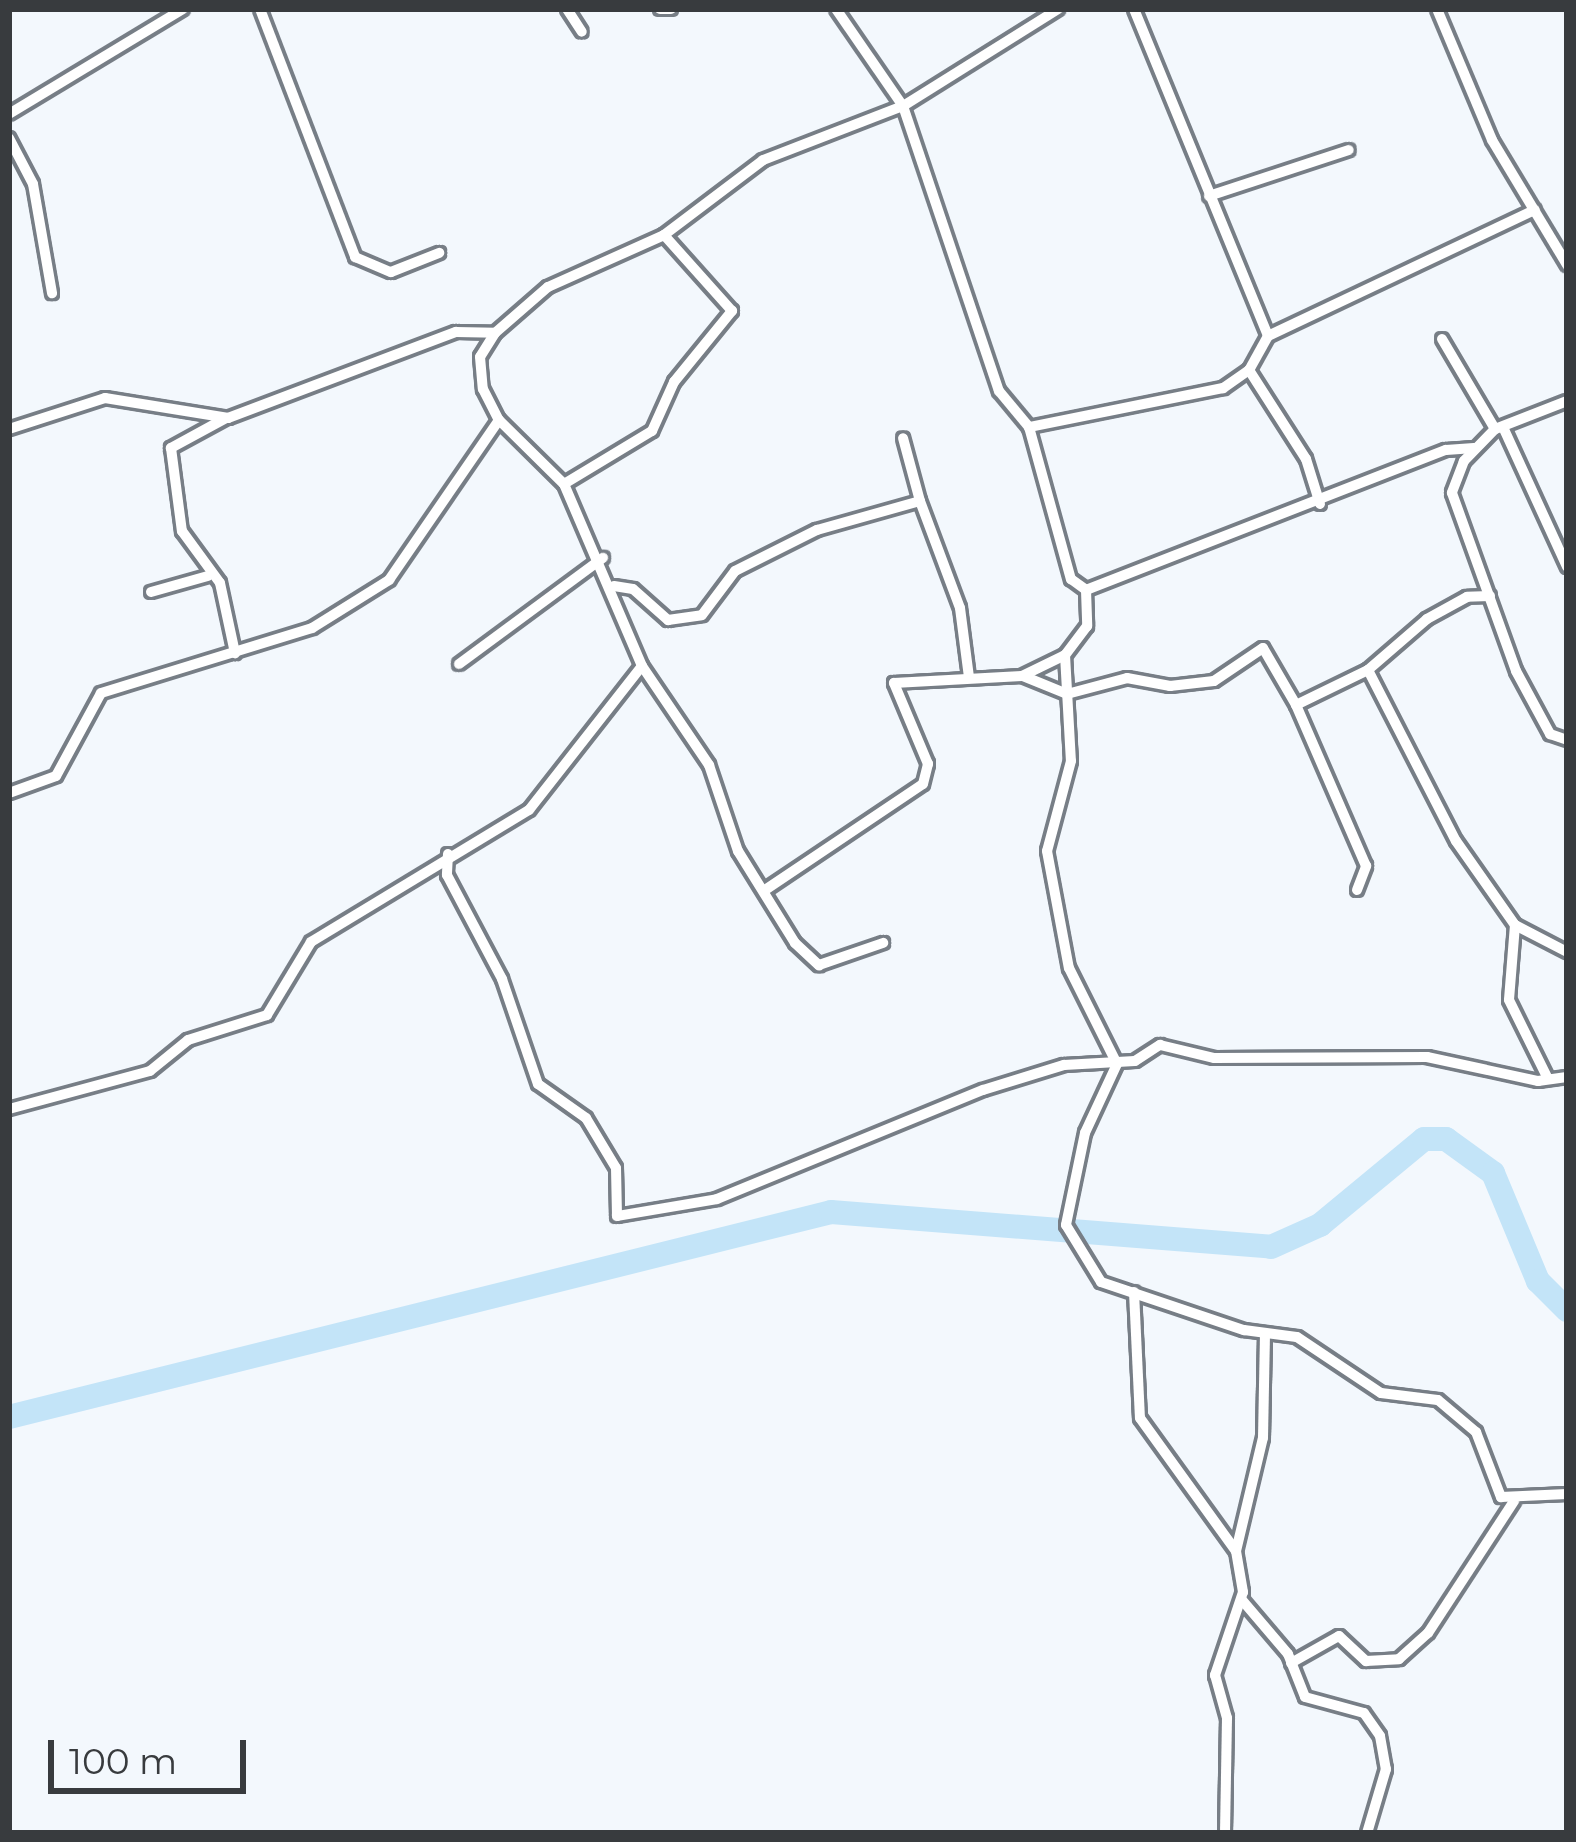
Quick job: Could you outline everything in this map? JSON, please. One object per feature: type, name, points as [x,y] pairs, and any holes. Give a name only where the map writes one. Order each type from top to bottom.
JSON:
[{"type":"street","points":[[9,113],[183,9]]},
{"type":"street","points":[[260,9],[355,257],[371,272],[391,272],[439,253]]},
{"type":"street","points":[[567,9],[582,32]]},
{"type":"street","points":[[661,9],[671,9]]},
{"type":"street","points":[[836,9],[903,106],[999,392],[1029,427],[1071,579],[1086,590]]},
{"type":"street","points":[[884,944],[819,965],[738,851],[709,765],[643,666],[603,558],[565,484],[499,421],[480,357],[495,333],[548,287],[664,235],[764,160],[903,106],[1058,9]]},
{"type":"street","points":[[1134,9],[1268,336]]},
{"type":"street","points":[[1437,9],[1492,140],[1567,266]]},
{"type":"street","points":[[9,138],[33,184],[52,293]]},
{"type":"street","points":[[1209,196],[1349,150]]},
{"type":"street","points":[[1029,427],[1177,402],[1249,370],[1268,336],[1535,210]]},
{"type":"street","points":[[565,484],[652,431],[674,382],[732,311],[664,235]]},
{"type":"street","points":[[235,653],[220,584],[208,576],[182,531],[170,448],[228,418],[456,332],[495,333]]},
{"type":"street","points":[[1442,339],[1499,428],[1567,567]]},
{"type":"street","points":[[1249,370],[1306,459],[1320,504]]},
{"type":"street","points":[[9,429],[105,398],[228,418]]},
{"type":"street","points":[[1086,590],[1474,448],[1499,428],[1567,401]]},
{"type":"street","points":[[9,793],[56,776],[101,693],[312,628],[388,580],[499,421]]},
{"type":"street","points":[[903,438],[920,501],[960,608],[969,677]]},
{"type":"street","points":[[1474,448],[1452,493],[1523,686],[1550,734],[1567,740]]},
{"type":"street","points":[[614,586],[633,589],[668,620],[702,615],[735,571],[817,530],[920,501]]},
{"type":"street","points":[[459,664],[603,558]]},
{"type":"street","points":[[151,592],[208,576]]},
{"type":"street","points":[[1022,676],[1065,655],[1087,626],[1086,590]]},
{"type":"street","points":[[1296,705],[1368,670],[1427,620],[1467,597],[1490,596]]},
{"type":"street","points":[[765,890],[923,784],[928,764],[894,683],[1022,676],[1067,694],[1127,678],[1214,681],[1263,648],[1296,705],[1366,866],[1357,890]]},
{"type":"street","points":[[1065,655],[1071,761],[1047,851],[1070,968],[1117,1064]]},
{"type":"street","points":[[9,1109],[150,1071],[188,1040],[267,1015],[311,942],[448,854],[529,810],[643,666]]},
{"type":"street","points":[[1368,670],[1456,841],[1515,925],[1567,952]]},
{"type":"street","points":[[448,854],[447,875],[502,980],[538,1084],[586,1118],[616,1168],[617,1216],[736,1193],[1064,1065],[1117,1064],[1160,1045],[1214,1058],[1427,1057],[1548,1079],[1567,1077]]},
{"type":"street","points":[[1515,925],[1509,1000],[1548,1079]]},
{"type":"street","points":[[1117,1064],[1085,1133],[1066,1225],[1101,1282],[1265,1333],[1297,1337],[1381,1393],[1438,1400],[1476,1432],[1501,1497],[1514,1501],[1567,1494]]},
{"type":"street","points":[[1135,1292],[1140,1418],[1236,1551]]},
{"type":"street","points":[[1225,1833],[1227,1718],[1215,1675],[1242,1600],[1236,1551],[1264,1438],[1265,1333]]},
{"type":"street","points":[[1291,1663],[1339,1636],[1366,1661],[1399,1659],[1428,1633],[1514,1501]]},
{"type":"street","points":[[1242,1600],[1291,1663],[1305,1697],[1364,1713],[1380,1736],[1386,1769],[1367,1833]]},
{"type":"waterway","points":[[9,1417],[831,1212],[1271,1247],[1320,1225],[1424,1139],[1446,1139],[1493,1173],[1538,1281],[1567,1310]]}]
